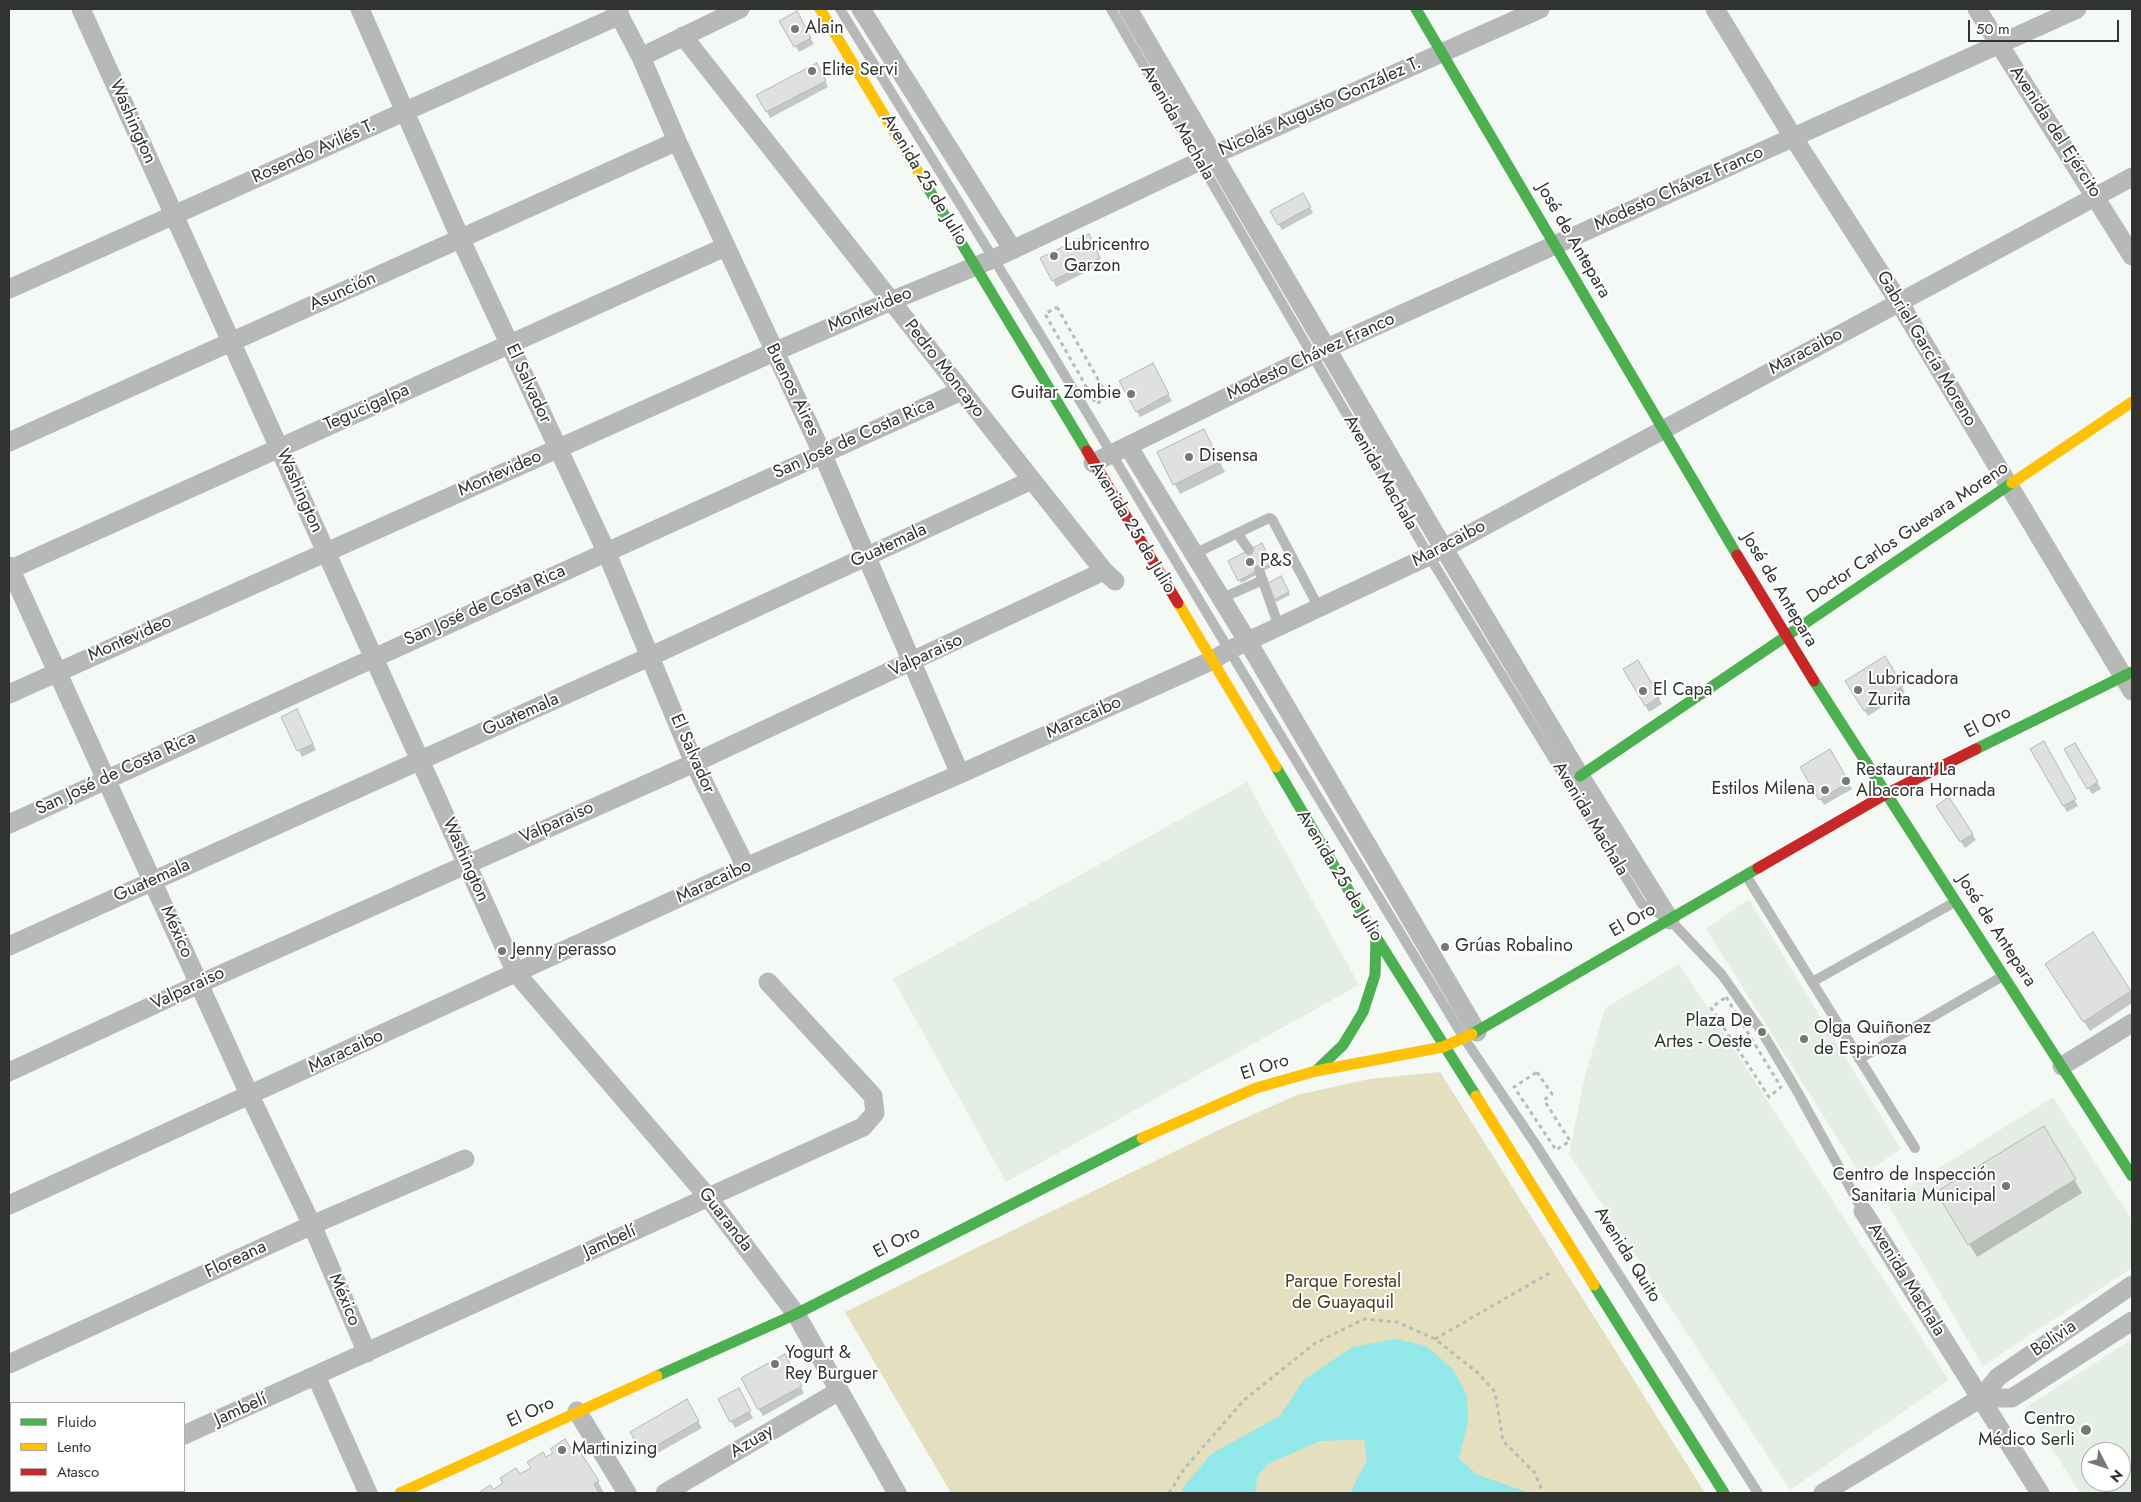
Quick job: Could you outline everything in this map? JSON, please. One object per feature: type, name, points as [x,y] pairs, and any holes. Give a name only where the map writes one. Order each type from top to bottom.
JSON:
[{"type":"main road","name":"Avenida 25 de Julio","points":[[820,9],[1093,463],[1221,655],[1376,937],[1443,1047]]},
{"type":"main road","name":"José de Antepara","points":[[1416,9],[1786,637],[2132,1176]]},
{"type":"main road","name":"Doctor Carlos Guevara Moreno","points":[[1580,776],[2132,402]]},
{"type":"main road","name":"El Oro","points":[[400,1493],[577,1411],[796,1314],[1164,1127],[1256,1088],[1316,1071],[1443,1047],[1471,1035],[1886,794],[2129,680]]},
{"type":"main road","points":[[1316,1071],[1344,1045],[1363,1012],[1374,975],[1376,937]]},
{"type":"main road","points":[[1443,1047],[1724,1493]]},
{"type":"street","name":"Washington","points":[[81,9],[516,973]]},
{"type":"street","name":"El Salvador","points":[[360,9],[462,240],[606,551],[694,763],[746,867]]},
{"type":"street","points":[[641,57],[740,9]]},
{"type":"street","name":"Avenida 25 de Julio","points":[[861,9],[1013,250]]},
{"type":"street","name":"Avenida Machala","points":[[1128,9],[1206,158],[1436,552],[1670,920]]},
{"type":"street","name":"Nicolás Augusto González T.","points":[[993,259],[1206,158],[1540,9]]},
{"type":"street","name":"Gabriel García Moreno","points":[[1715,9],[1793,138],[1899,302],[2009,486],[2129,680]]},
{"type":"street","name":"Avenida del Ejército","points":[[1976,9],[2096,196],[2132,256]]},
{"type":"street","name":"Modesto Chávez Franco","points":[[1093,463],[1319,352],[2077,9]]},
{"type":"street","name":"Rosendo Avilés T.","points":[[9,289],[406,111],[618,12]]},
{"type":"street","name":"Buenos Aires","points":[[618,12],[641,57],[677,141],[822,453],[960,774]]},
{"type":"street","name":"Pedro Moncayo","points":[[683,36],[961,391],[1110,576]]},
{"type":"street","name":"Asunción","points":[[9,442],[462,240],[677,141]]},
{"type":"street","name":"Maracaibo","points":[[9,1205],[746,867],[960,774],[1221,655],[1436,552],[2132,177]]},
{"type":"street","name":"Tegucigalpa","points":[[9,568],[725,246]]},
{"type":"street","name":"Montevideo","points":[[9,694],[774,352],[993,259]]},
{"type":"street","name":"San José de Costa Rica","points":[[9,824],[374,656],[961,391]]},
{"type":"street","name":"Avenida 25 de Julio","points":[[1120,450],[1196,554],[1471,1035]]},
{"type":"street","name":"Guatemala","points":[[9,946],[649,657],[1032,480]]},
{"type":"street","name":"México","points":[[9,568],[250,1096],[312,1225],[367,1353]]},
{"type":"street","name":"Valparaiso","points":[[9,1072],[467,863],[694,763],[911,663],[1110,576]]},
{"type":"street","name":"Guaranda","points":[[516,973],[708,1197],[796,1314],[897,1493]]},
{"type":"street","name":"Jambelí","points":[[185,1435],[863,1127],[875,1113],[873,1096],[768,982]]},
{"type":"street","points":[[2062,1066],[2132,1023]]},
{"type":"street","name":"Floreana","points":[[9,1364],[312,1225],[465,1159]]},
{"type":"street","name":"Avenida Machala","points":[[1863,1211],[2040,1493]]},
{"type":"street","name":"Bolivia","points":[[1823,1493],[1981,1398],[1998,1378],[2132,1285]]},
{"type":"street","name":"Bolivia","points":[[1981,1398],[2012,1398],[2132,1321]]},
{"type":"street","points":[[316,1376],[368,1493]]},
{"type":"street","name":"Azuay","points":[[666,1493],[838,1391]]},
{"type":"street","points":[[577,1411],[628,1493]]},
{"type":"lane","name":"Avenida 25 de Julio","points":[[840,9],[993,259],[1120,450],[1221,655],[1471,1035]]},
{"type":"lane","name":"Avenida Machala","points":[[1112,9],[1206,158]]},
{"type":"lane","points":[[1196,554],[1269,518],[1272,519],[1319,608]]},
{"type":"lane","points":[[1237,533],[1249,550]]},
{"type":"lane","name":"Avenida Machala","points":[[1436,552],[1642,904],[1670,920],[1722,975],[1762,1032],[1863,1211]]},
{"type":"lane","points":[[1259,570],[1279,627]]},
{"type":"lane","points":[[1222,598],[1263,580]]},
{"type":"lane","points":[[1747,876],[1915,1148]]},
{"type":"lane","points":[[1812,982],[1956,902]]},
{"type":"lane","points":[[1860,1059],[2004,975]]},
{"type":"lane","name":"Avenida Quito","points":[[1471,1035],[1536,1144],[1758,1493]]},
{"type":"path","points":[[1057,307],[1108,397],[1096,404],[1044,314],[1057,307]]},
{"type":"path","points":[[1726,997],[1781,1087],[1769,1097],[1711,1008],[1726,997]]},
{"type":"path","points":[[1537,1072],[1552,1094],[1544,1100],[1570,1141],[1556,1150],[1514,1087],[1537,1072]]},
{"type":"path","points":[[1435,1339],[1553,1271]]},
{"type":"path","points":[[1169,1493],[1184,1469],[1244,1400],[1314,1344],[1364,1319],[1396,1322],[1435,1339],[1478,1373],[1495,1392],[1503,1441],[1535,1473],[1543,1493]]},
{"type":"shaded area","points":[[1247,782],[1359,985],[1006,1182],[893,979]]},
{"type":"shaded area","name":"Olga Quiñonez de Espinoza","points":[[1749,899],[1901,1149],[1861,1176],[1706,929]]},
{"type":"shaded area","points":[[1679,964],[1949,1380],[1790,1490],[1569,1154],[1585,1076],[1605,1008]]},
{"type":"shaded area","points":[[2053,1097],[2132,1220],[2132,1268],[1983,1366],[1886,1201]]},
{"type":"shaded area","name":"Centro Médico Serli","points":[[2132,1339],[2132,1493],[2080,1493],[2026,1407]]},
{"type":"green space","name":"Parque Forestal de Guayaquil","points":[[1440,1072],[1705,1493],[951,1493],[845,1312],[1225,1127],[1297,1095],[1369,1079]]},
{"type":"water","points":[[1396,1339],[1426,1346],[1453,1369],[1467,1396],[1468,1422],[1459,1459],[1478,1475],[1530,1493],[1350,1493],[1367,1460],[1364,1440],[1346,1440],[1320,1441],[1268,1464],[1258,1475],[1255,1493],[1181,1493],[1185,1485],[1211,1454],[1280,1416],[1304,1380],[1352,1347]]},
{"type":"building","name":"Alain","points":[[797,11],[811,38],[794,47],[779,21]]},
{"type":"building","points":[[817,63],[826,81],[766,112],[756,95]]},
{"type":"building","points":[[1303,193],[1311,207],[1278,225],[1270,211]]},
{"type":"building","points":[[1089,234],[1100,258],[1052,281],[1040,258]]},
{"type":"building","points":[[1153,363],[1169,394],[1136,412],[1119,381]]},
{"type":"building","name":"Disensa","points":[[1204,429],[1220,462],[1173,485],[1157,452]]},
{"type":"building","name":"P&S","points":[[1262,543],[1272,563],[1238,581],[1228,561]]},
{"type":"building","name":"P&S","points":[[1281,576],[1289,592],[1274,600],[1266,584]]},
{"type":"building","points":[[1885,656],[1903,686],[1864,711],[1845,681]]},
{"type":"building","points":[[1638,660],[1660,697],[1645,706],[1623,669]]},
{"type":"building","points":[[297,709],[313,744],[297,751],[281,717]]},
{"type":"building","points":[[2044,741],[2076,799],[2063,806],[2030,749]]},
{"type":"building","points":[[2075,743],[2098,782],[2087,789],[2064,749]]},
{"type":"building","points":[[1830,749],[1849,782],[1819,800],[1800,767]]},
{"type":"building","points":[[1949,797],[1973,834],[1960,842],[1936,806]]},
{"type":"building","points":[[2093,932],[2131,991],[2083,1022],[2045,964]]},
{"type":"building","name":"Centro de Inspección Sanitaria Municipal","points":[[2044,1126],[2076,1179],[1968,1245],[1936,1192]]},
{"type":"building","points":[[785,1354],[802,1386],[758,1410],[741,1378]]},
{"type":"building","points":[[739,1388],[751,1411],[730,1422],[718,1399]]},
{"type":"building","points":[[687,1399],[699,1421],[642,1454],[630,1432]]},
{"type":"building","points":[[565,1439],[574,1453],[579,1450],[599,1481],[594,1484],[599,1493],[478,1493],[490,1485],[494,1489],[503,1483],[500,1478],[516,1468],[520,1474],[531,1468],[527,1462],[543,1452],[546,1457],[553,1453],[550,1449]]},
{"type":"traffic: fast","points":[[1416,9],[1737,555]]},
{"type":"traffic: fast","points":[[922,178],[1087,451]]},
{"type":"traffic: fast","points":[[1580,776],[2012,483]]},
{"type":"traffic: fast","points":[[1976,749],[2132,672]]},
{"type":"traffic: fast","points":[[1814,681],[2132,1176]]},
{"type":"traffic: fast","points":[[1276,767],[1376,937],[1476,1096]]},
{"type":"traffic: fast","points":[[1472,1034],[1758,868]]},
{"type":"traffic: fast","points":[[1316,1071],[1343,1045],[1363,1012],[1375,975],[1376,937]]},
{"type":"traffic: fast","points":[[657,1376],[796,1314],[1142,1138]]},
{"type":"traffic: fast","points":[[1594,1285],[1724,1493]]},
{"type":"traffic: slow","points":[[820,9],[922,178]]},
{"type":"traffic: slow","points":[[2012,483],[2132,402]]},
{"type":"traffic: slow","points":[[1178,603],[1276,767]]},
{"type":"traffic: slow","points":[[1142,1138],[1256,1088],[1316,1071],[1443,1047],[1472,1034]]},
{"type":"traffic: slow","points":[[1476,1096],[1594,1285]]},
{"type":"traffic: slow","points":[[400,1493],[657,1376]]},
{"type":"traffic: jam","points":[[1087,451],[1178,603]]},
{"type":"traffic: jam","points":[[1737,555],[1814,681]]},
{"type":"traffic: jam","points":[[1758,868],[1886,794],[1976,749]]},
{"type":"place","name":"Alain","points":[[795,29]]},
{"type":"place","name":"Elite Servi","points":[[812,71]]},
{"type":"place","name":"Lubricentro Garzon","points":[[1054,256]]},
{"type":"place","name":"Guitar Zombie","points":[[1131,394]]},
{"type":"place","name":"Disensa","points":[[1189,457]]},
{"type":"place","name":"P&S","points":[[1250,562]]},
{"type":"place","name":"Lubricadora Zurita","points":[[1858,690]]},
{"type":"place","name":"El Capa","points":[[1643,691]]},
{"type":"place","name":"Restaurant La Albacora Hornada","points":[[1846,781]]},
{"type":"place","name":"Estilos Milena","points":[[1825,790]]},
{"type":"place","name":"Grúas Robalino","points":[[1445,947]]},
{"type":"place","name":"Jenny perasso","points":[[502,951]]},
{"type":"place","name":"Plaza De Artes - Oeste","points":[[1762,1032]]},
{"type":"place","name":"Olga Quiñonez de Espinoza","points":[[1804,1039]]},
{"type":"place","name":"Centro de Inspección Sanitaria Municipal","points":[[2006,1186]]},
{"type":"place","name":"Yogurt & Rey Burguer","points":[[775,1364]]},
{"type":"place","name":"Centro Médico Serli","points":[[2086,1430]]},
{"type":"place","name":"Martinizing","points":[[562,1450]]}]
